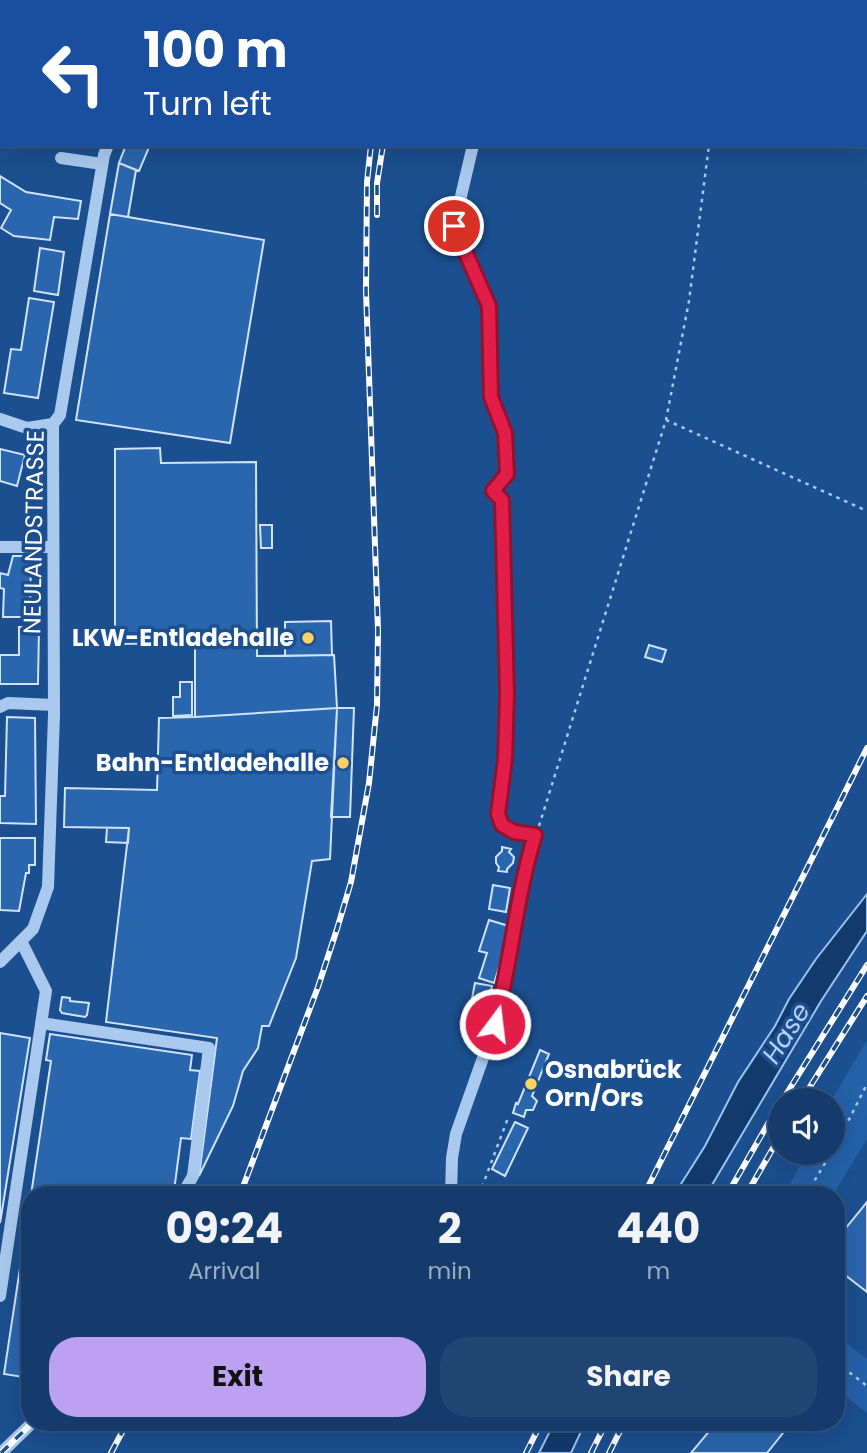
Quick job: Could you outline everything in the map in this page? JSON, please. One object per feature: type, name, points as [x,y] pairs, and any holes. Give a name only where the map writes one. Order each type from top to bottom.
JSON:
[{"type":"street","name":"NEULANDSTRASSE","points":[[0,961],[33,929],[48,887],[54,710],[53,424],[60,415],[102,164],[107,147]]},
{"type":"street","points":[[451,1186],[456,1134],[495,1024],[506,983],[526,863],[535,835],[514,832],[502,825],[498,814],[505,759],[507,694],[502,500],[493,491],[507,474],[505,433],[491,397],[489,306],[454,226],[473,147]]},
{"type":"street","points":[[61,158],[102,164]]},
{"type":"street","points":[[0,419],[27,428],[53,424]]},
{"type":"street","points":[[0,547],[53,547]]},
{"type":"street","points":[[0,707],[8,703],[54,710]]},
{"type":"street","points":[[0,1296],[46,991],[21,941]]},
{"type":"street","points":[[41,1023],[209,1048],[193,1176],[187,1186]]},
{"type":"street","points":[[1,1453],[24,1431]]},
{"type":"path","points":[[535,835],[666,421],[689,301],[709,147]]},
{"type":"path","points":[[666,421],[867,511]]},
{"type":"path","points":[[845,1127],[867,1084]]},
{"type":"path","points":[[482,1186],[508,1118]]},
{"type":"path","points":[[811,1186],[824,1165]]},
{"type":"path","points":[[845,1369],[867,1386]]},
{"type":"shaded area","points":[[867,1040],[867,1139],[838,1186],[789,1186],[800,1165],[845,1165],[845,1088],[839,1088]]},
{"type":"shaded area","points":[[845,1342],[867,1359],[867,1413],[845,1395]]},
{"type":"water","name":"Hase","points":[[867,894],[867,931],[821,1001],[711,1186],[680,1186],[705,1146],[738,1082],[775,1026],[789,999],[816,959]]},
{"type":"water","points":[[550,1431],[581,1431],[571,1453],[539,1453]]},
{"type":"building","points":[[125,147],[149,147],[139,171],[119,163]]},
{"type":"building","points":[[119,163],[136,170],[128,217],[110,214]]},
{"type":"building","points":[[0,176],[26,192],[81,201],[78,219],[54,217],[50,240],[14,236],[1,228],[11,210],[0,203]]},
{"type":"building","points":[[110,214],[264,240],[230,443],[76,420]]},
{"type":"building","points":[[40,248],[64,252],[58,295],[34,291]]},
{"type":"building","points":[[29,298],[54,302],[38,398],[4,393],[11,349],[21,350]]},
{"type":"building","points":[[160,448],[161,463],[256,462],[257,656],[334,655],[337,708],[195,717],[195,643],[115,644],[115,449]]},
{"type":"building","points":[[0,449],[25,455],[17,486],[0,481]]},
{"type":"building","points":[[260,525],[272,525],[272,548],[261,548]]},
{"type":"building","points":[[13,556],[31,556],[30,617],[3,617],[4,589],[0,588],[0,573],[8,575]]},
{"type":"building","name":"LKW-Entladehalle","points":[[331,621],[332,655],[285,656],[285,622]]},
{"type":"building","points":[[19,627],[39,628],[38,684],[0,684],[0,655],[19,655]]},
{"type":"building","points":[[649,645],[666,650],[662,662],[645,657]]},
{"type":"building","points":[[180,682],[192,682],[192,715],[173,716],[173,697],[180,697]]},
{"type":"building","points":[[337,708],[330,859],[312,861],[296,958],[269,1026],[262,1026],[258,1048],[243,1071],[233,1106],[199,1176],[217,1038],[106,1022],[129,828],[64,827],[65,788],[157,790],[159,718]]},
{"type":"building","name":"Bahn-Entladehalle","points":[[337,708],[354,708],[350,817],[331,817]]},
{"type":"building","points":[[7,717],[35,718],[36,824],[0,823],[0,796],[5,796]]},
{"type":"building","points":[[107,828],[129,828],[128,843],[106,842]]},
{"type":"building","points":[[0,838],[35,838],[35,865],[29,865],[29,873],[26,873],[19,911],[0,910]]},
{"type":"building","points":[[502,847],[511,849],[509,852],[514,857],[507,872],[498,871],[496,863],[496,857]]},
{"type":"building","points":[[493,885],[510,888],[506,912],[489,909]]},
{"type":"building","points":[[489,920],[512,927],[494,983],[479,978],[487,953],[479,951]]},
{"type":"building","points":[[475,983],[492,986],[486,1017],[469,1014]]},
{"type":"building","points":[[62,997],[70,998],[70,1001],[89,1003],[87,1015],[85,1017],[62,1013]]},
{"type":"building","points":[[0,1033],[30,1038],[0,1223]]},
{"type":"building","points":[[50,1034],[192,1055],[190,1070],[200,1071],[191,1139],[181,1138],[175,1186],[32,1186],[51,1061],[46,1060]]},
{"type":"building","name":"Osnabrück Orn/Ors","points":[[540,1050],[549,1054],[532,1096],[537,1101],[533,1110],[526,1110],[524,1117],[513,1113]]},
{"type":"building","points":[[515,1122],[528,1128],[505,1176],[492,1169]]},
{"type":"building","points":[[867,1202],[867,1292],[845,1275],[845,1229]]},
{"type":"building","points":[[21,1262],[21,1377],[4,1374]]},
{"type":"building","points":[[709,1431],[785,1431],[767,1453],[691,1453]]},
{"type":"railway","points":[[243,1186],[337,929],[351,882],[369,783],[377,705],[378,630],[366,291],[367,182],[371,147]]},
{"type":"railway","points":[[377,215],[377,183],[383,147]]},
{"type":"railway","points":[[648,1186],[867,748]]},
{"type":"railway","points":[[790,1088],[867,965]]},
{"type":"railway","points":[[809,1088],[867,996]]},
{"type":"railway","points":[[732,1186],[768,1124]]},
{"type":"railway","points":[[751,1186],[768,1157]]},
{"type":"railway","points":[[1,1453],[24,1431]]},
{"type":"railway","points":[[111,1453],[123,1431]]},
{"type":"railway","points":[[526,1453],[537,1431]]},
{"type":"railway","points":[[591,1453],[602,1431]]},
{"type":"railway","points":[[609,1453],[620,1431]]},
{"type":"place","name":"LKW-Entladehalle","points":[[308,638]]},
{"type":"place","name":"Bahn-Entladehalle","points":[[343,763]]},
{"type":"place","name":"Osnabrück Orn/Ors","points":[[531,1084]]},
{"type":"route","points":[[454,226],[489,306],[491,397],[505,433],[507,474],[493,491],[502,500],[507,694],[505,759],[498,814],[502,825],[514,832],[535,835],[526,863],[506,983],[495,1024]]}]
